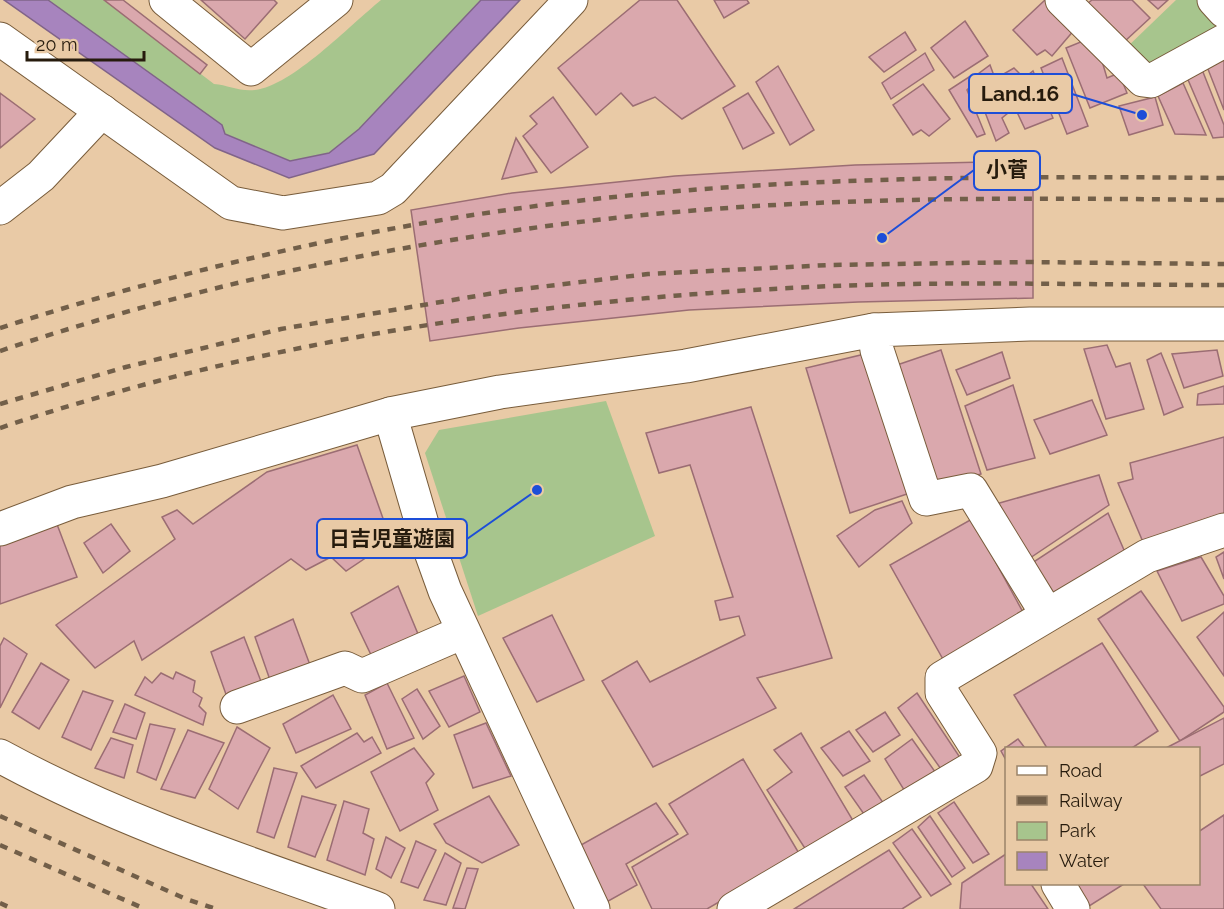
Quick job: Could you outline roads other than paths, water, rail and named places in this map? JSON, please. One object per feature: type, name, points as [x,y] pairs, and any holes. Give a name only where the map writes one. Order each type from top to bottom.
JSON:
[{"type":"street","points":[[166,0],[251,69],[336,0]]},
{"type":"street","points":[[0,39],[231,203],[283,213],[378,198],[393,189],[571,0]]},
{"type":"street","points":[[1062,0],[1143,80],[1151,81],[1224,41]]},
{"type":"street","points":[[1214,0],[1224,11]]},
{"type":"street","points":[[0,208],[41,176],[102,111]]},
{"type":"street","points":[[0,529],[72,502],[162,481],[390,414],[500,392],[686,366],[874,330],[1030,324],[1224,324]]},
{"type":"street","points":[[874,330],[877,350],[926,500],[972,490],[1047,614]]},
{"type":"street","points":[[390,414],[427,541],[463,632],[593,909]]},
{"type":"street","points":[[734,909],[976,766],[980,753],[942,693],[942,678],[1147,556],[1224,530]]},
{"type":"street","points":[[237,707],[345,668],[362,676],[463,632]]},
{"type":"street","points":[[0,756],[53,785],[133,821],[378,909]]},
{"type":"street","points":[[1059,885],[1073,909]]},
{"type":"water","points":[[4,0],[48,0],[222,125],[225,134],[290,161],[329,153],[359,129],[481,0],[520,0],[374,154],[289,178],[215,148]]},
{"type":"railway","points":[[0,328],[151,283],[304,246],[458,217],[536,206],[690,190],[843,181],[1072,177],[1224,178]]},
{"type":"railway","points":[[0,351],[165,301],[249,280],[419,246],[590,221],[676,212],[813,203],[1018,199],[1224,200]]},
{"type":"railway","points":[[0,404],[126,367],[281,329],[506,291],[648,274],[830,265],[1027,262],[1224,264]]},
{"type":"railway","points":[[0,428],[101,397],[203,370],[307,347],[515,312],[726,292],[832,286],[979,283],[1224,285]]},
{"type":"railway","points":[[0,816],[186,899],[216,909]]},
{"type":"railway","points":[[0,845],[145,909]]},
{"type":"railway","points":[[0,903],[13,909]]},
{"type":"place","name":"Land.16","points":[[1142,115]]},
{"type":"place","name":"小菅","points":[[882,238]]},
{"type":"place","name":"日吉児童遊園","points":[[537,490]]}]
